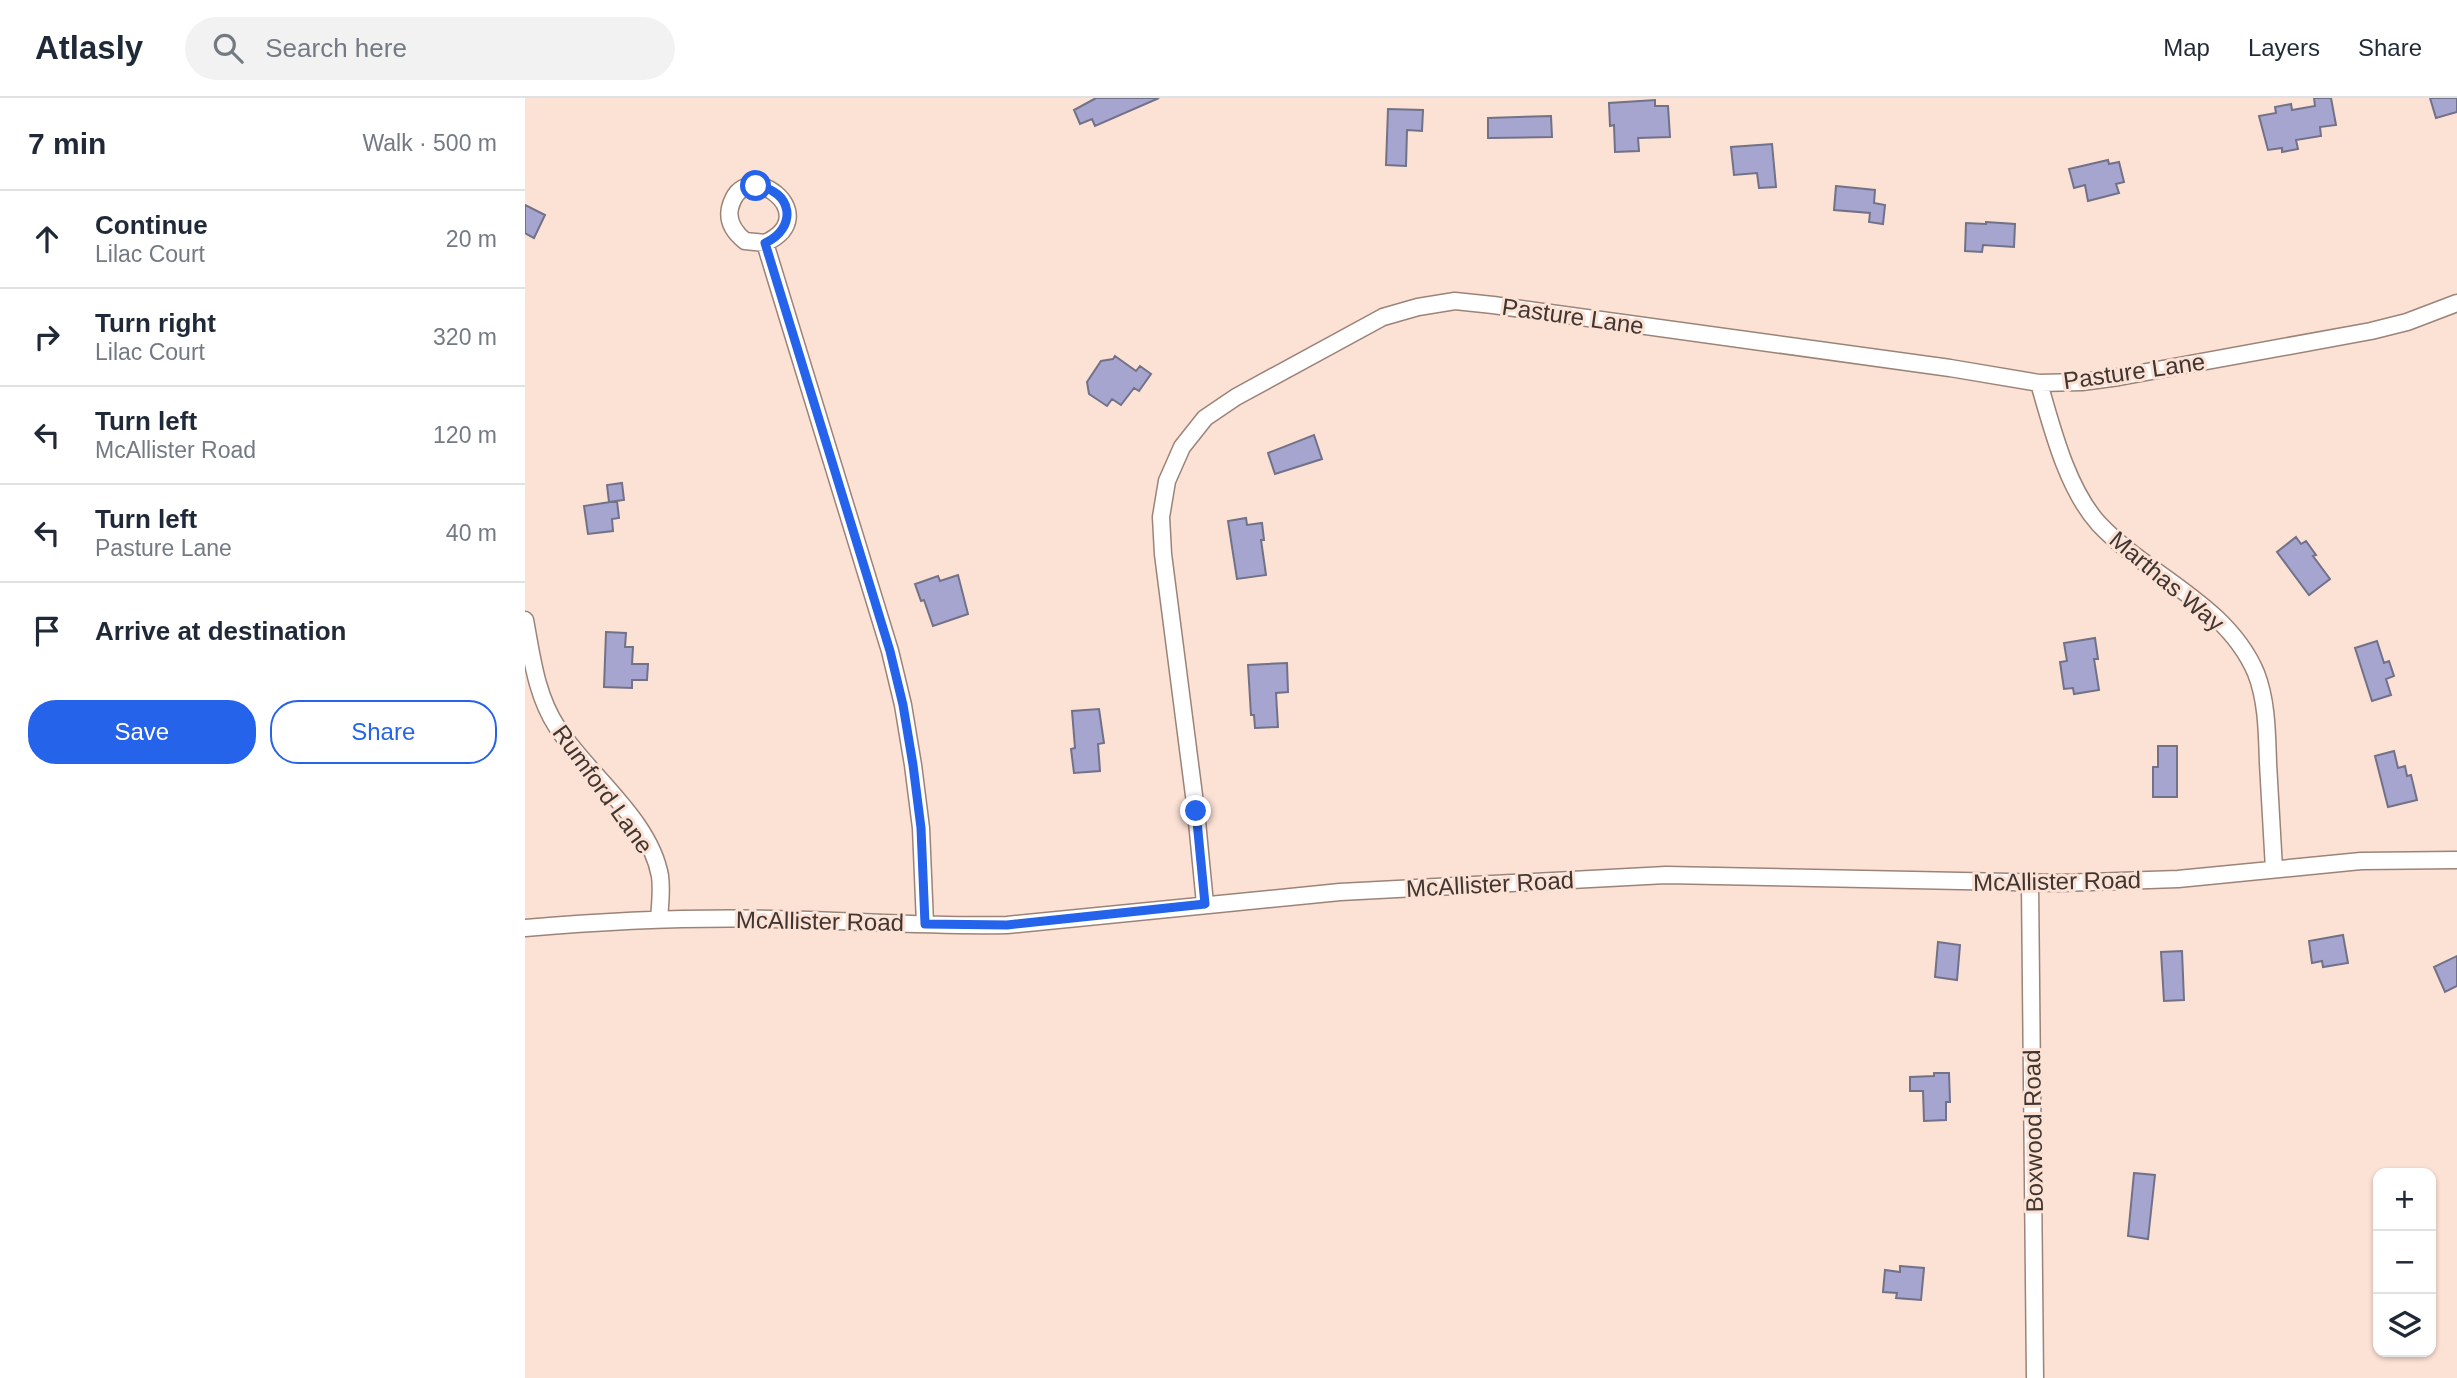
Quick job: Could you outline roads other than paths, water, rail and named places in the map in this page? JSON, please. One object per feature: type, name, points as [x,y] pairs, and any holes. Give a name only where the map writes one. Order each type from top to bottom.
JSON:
[{"type":"street","points":[[765,243],[890,651],[903,705],[921,828],[925,924]]},
{"type":"street","name":"Pasture Lane","points":[[1205,904],[1196,811],[1163,554],[1161,517],[1167,481],[1182,447],[1205,418],[1236,397],[1383,317],[1418,307],[1455,301],[1950,368],[2039,383],[2112,378],[2296,345],[2407,322],[2457,303]]},
{"type":"street","name":"Marthas Way","points":[[2039,383],[2077,492],[2098,523],[2212,615],[2238,641],[2256,673],[2267,727],[2274,869]]},
{"type":"street","name":"Rumford Lane","points":[[525,620],[540,694],[556,727],[626,811],[647,841],[659,875],[659,919]]},
{"type":"street","name":"McAllister Road","points":[[525,928],[659,919],[767,918],[970,926],[1032,923],[1340,892],[1666,875],[2030,884],[2178,879],[2361,861],[2457,860]]},
{"type":"street","name":"Boxwood Road","points":[[2030,884],[2035,1378]]}]
